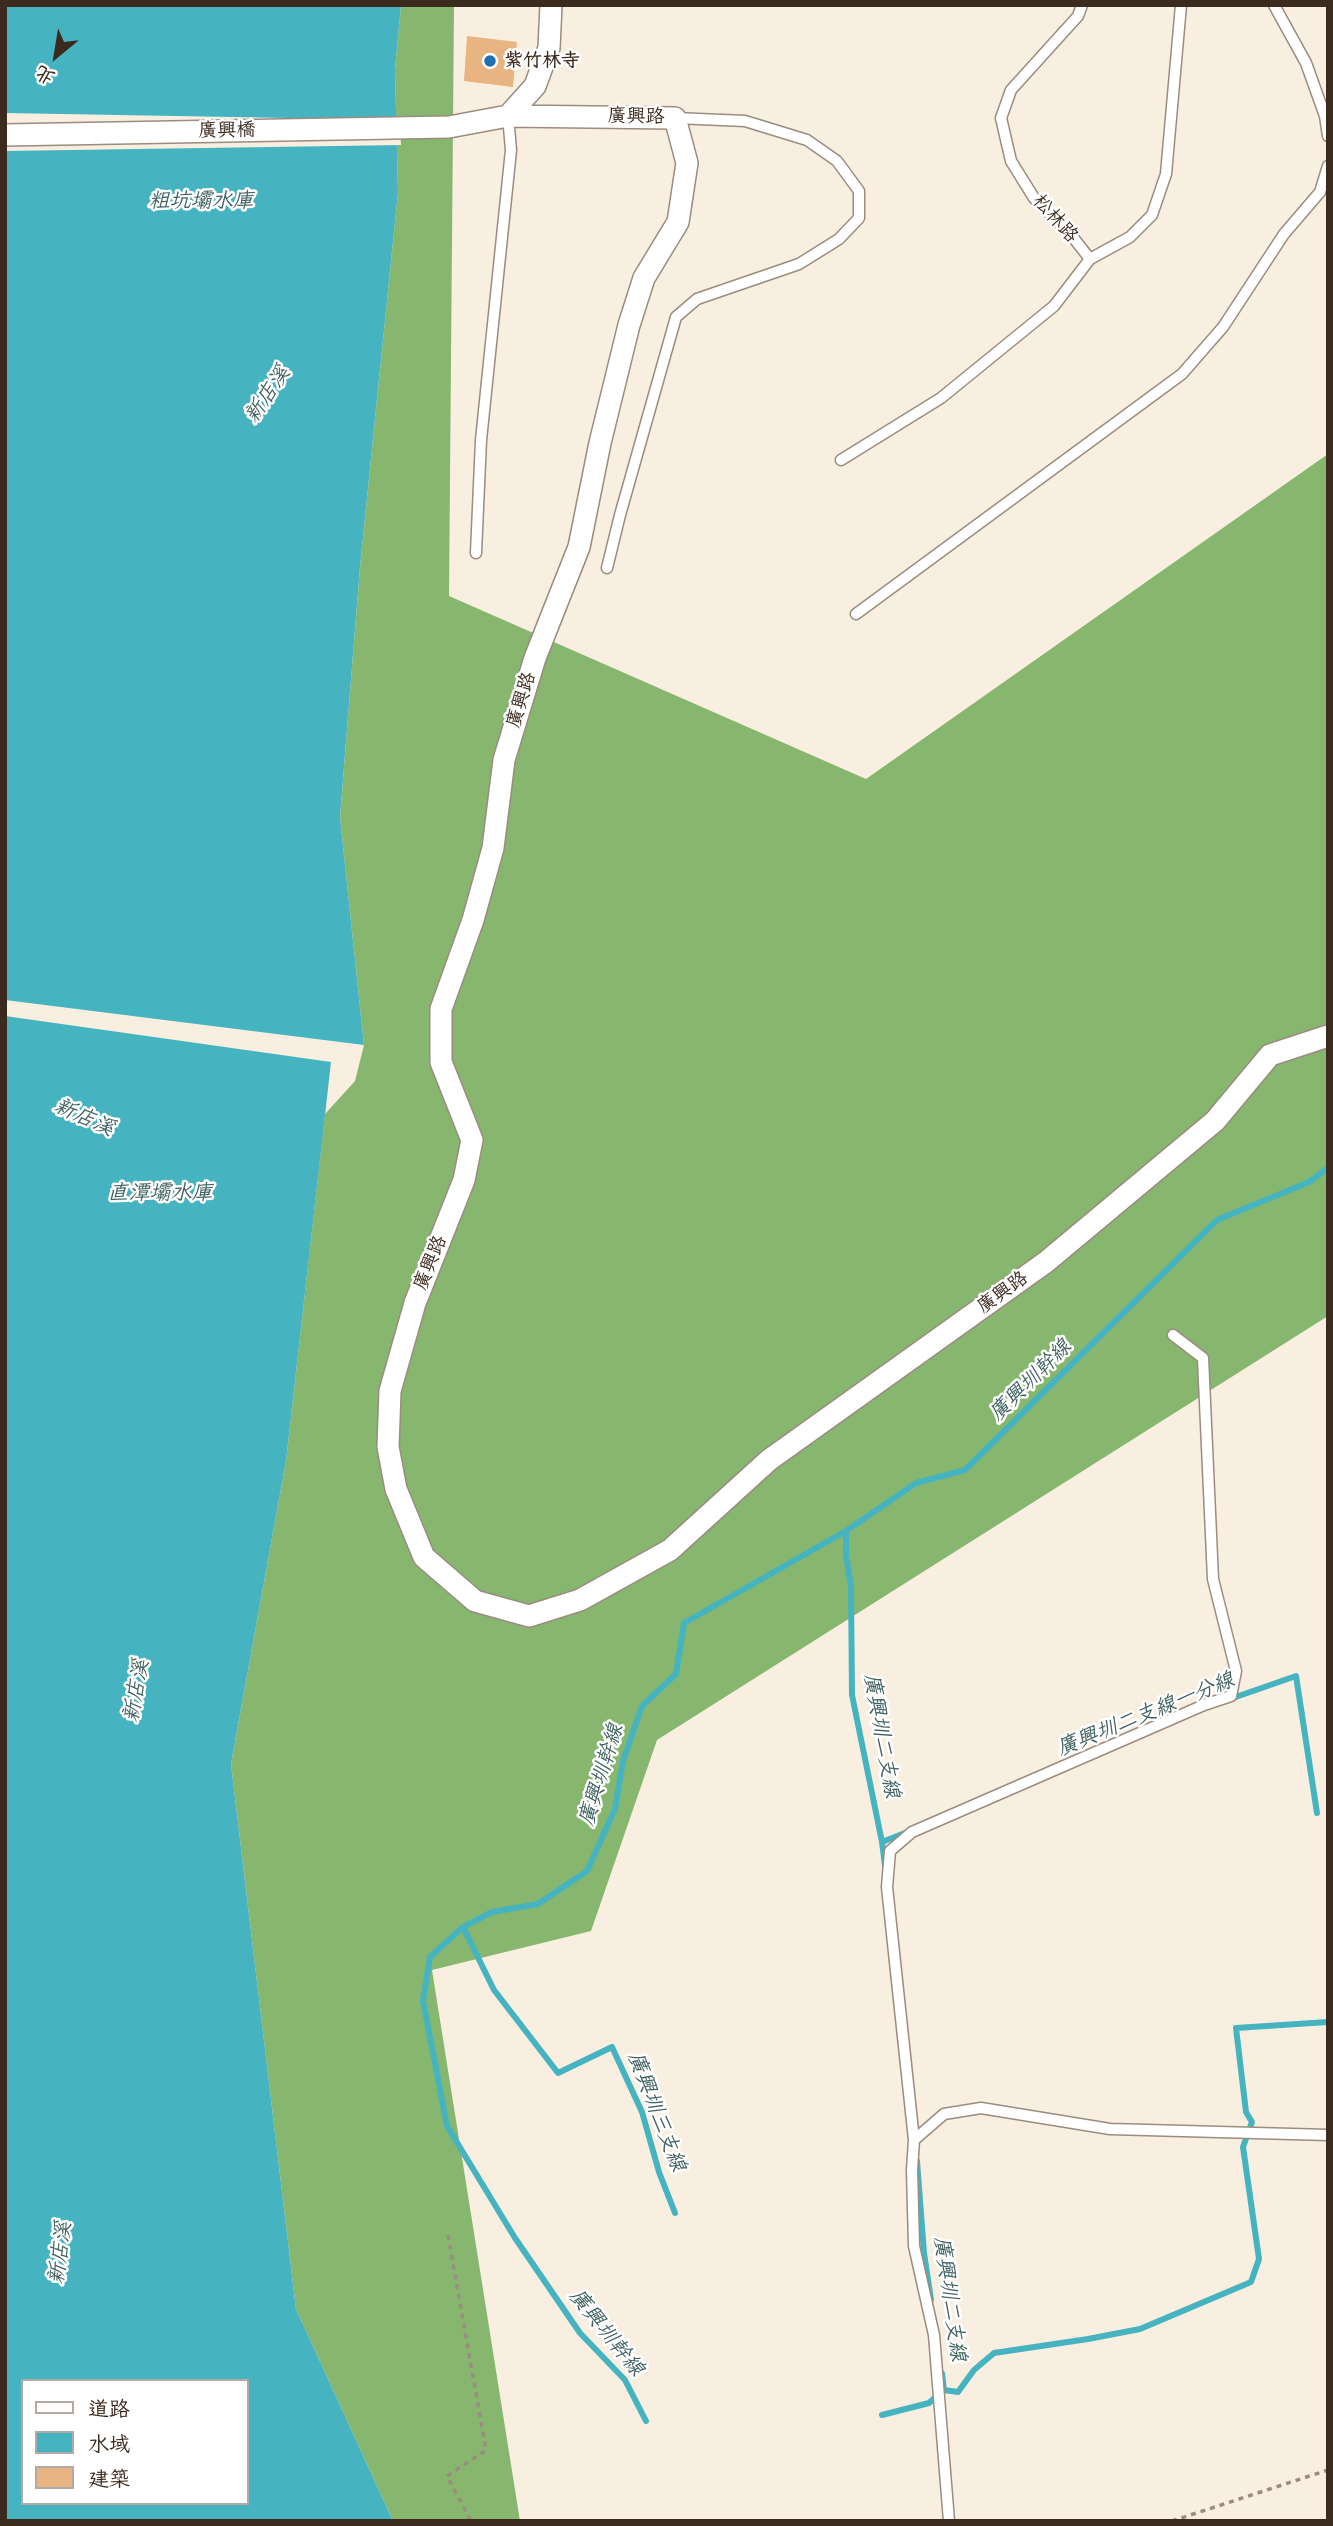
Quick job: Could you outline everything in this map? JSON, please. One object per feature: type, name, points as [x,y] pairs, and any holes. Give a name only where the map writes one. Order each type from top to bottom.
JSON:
[{"type":"street","points":[[508,116],[535,86],[549,48],[551,5]]},
{"type":"street","name":"廣興路","points":[[449,127],[508,116],[675,118],[687,163],[678,222],[644,278],[629,325],[600,443],[579,547],[535,658],[504,760],[493,848],[473,920],[441,1009],[441,1062],[472,1140],[464,1180],[415,1303],[390,1391],[388,1447],[396,1489],[424,1557],[475,1601],[530,1616],[580,1600],[670,1550],[769,1460],[1056,1253],[1215,1121],[1270,1055],[1328,1036]]},
{"type":"street","name":"廣興橋","points":[[5,135],[449,127]]},
{"type":"lane","name":"松林路","points":[[1082,5],[1078,16],[1011,90],[1001,118],[1011,161],[1034,198],[1068,231],[1090,259],[1130,237],[1152,215],[1166,174],[1181,5]]},
{"type":"lane","points":[[1274,5],[1306,63],[1325,116],[1328,136]]},
{"type":"lane","points":[[475,553],[481,440],[512,150],[508,116]]},
{"type":"lane","points":[[607,568],[676,317],[697,299],[799,264],[839,239],[859,218],[859,191],[836,161],[807,140],[745,121],[675,118]]},
{"type":"lane","points":[[856,614],[1182,374],[1223,327],[1284,234],[1320,192],[1328,166]]},
{"type":"lane","points":[[841,460],[952,390],[1054,306],[1090,259]]},
{"type":"lane","points":[[949,2521],[934,2335],[914,2246],[914,2140],[887,1887],[890,1851],[912,1832],[1204,1705],[1231,1696],[1236,1671],[1213,1579],[1203,1358],[1173,1335]]},
{"type":"lane","points":[[914,2140],[944,2114],[981,2108],[1110,2129],[1328,2134]]},
{"type":"path","points":[[448,2235],[486,2450],[447,2476],[471,2521]]},
{"type":"path","points":[[1172,2521],[1328,2470]]},
{"type":"green space","points":[[401,5],[454,5],[449,596],[866,779],[1328,454],[1328,1316],[657,1740],[591,1931],[432,1970],[520,2521],[393,2521],[296,2309],[231,1764],[286,1461],[325,1114],[355,1081],[364,1045],[340,817],[360,567],[398,192],[395,70]]},
{"type":"water","name":"粗坑壩水庫","points":[[5,5],[401,5],[395,70],[398,192],[360,567],[340,817],[364,1045],[5,1000]]},
{"type":"water","name":"直潭壩水庫","points":[[5,1016],[331,1062],[286,1461],[231,1764],[296,2309],[393,2521],[5,2521]]},
{"type":"pier","points":[[5,113],[400,120],[401,145],[5,151]]},
{"type":"building","name":"紫竹林寺","points":[[467,36],[517,42],[513,87],[464,81]]},
{"type":"waterway","name":"廣興圳幹線","points":[[646,2421],[625,2380],[580,2333],[515,2238],[447,2126],[423,2001],[430,1957],[463,1927],[492,1912],[538,1904],[587,1871],[615,1809],[623,1761],[642,1706],[676,1674],[684,1623],[846,1531],[916,1483],[965,1470],[1217,1220],[1309,1182],[1328,1168]]},
{"type":"waterway","name":"廣興圳二支線","points":[[846,1531],[846,1555],[851,1587],[852,1695],[885,1865]]},
{"type":"waterway","name":"廣興圳二支線一分線","points":[[1230,1699],[1296,1676],[1317,1813]]},
{"type":"waterway","name":"廣興圳二支線一分線","points":[[882,1842],[910,1831]]},
{"type":"waterway","name":"廣興圳三支線","points":[[463,1927],[494,1990],[558,2073],[612,2047],[642,2112],[659,2172],[675,2213]]},
{"type":"waterway","name":"廣興圳二支線","points":[[942,2373],[944,2390],[958,2392],[974,2370],[994,2353],[1140,2329],[1251,2282],[1259,2259],[1243,2147],[1252,2122],[1246,2112],[1236,2028],[1328,2022]]},
{"type":"waterway","name":"廣興圳二支線","points":[[917,2161],[924,2253],[931,2300]]},
{"type":"waterway","points":[[882,2415],[929,2403],[940,2393]]},
{"type":"place","name":"紫竹林寺","points":[[490,61]]},
{"type":"water label","name":"新店溪","points":[[268,395]]},
{"type":"water label","name":"新店溪","points":[[84,1118]]},
{"type":"water label","name":"新店溪","points":[[137,1691]]},
{"type":"water label","name":"新店溪","points":[[61,2253]]}]
